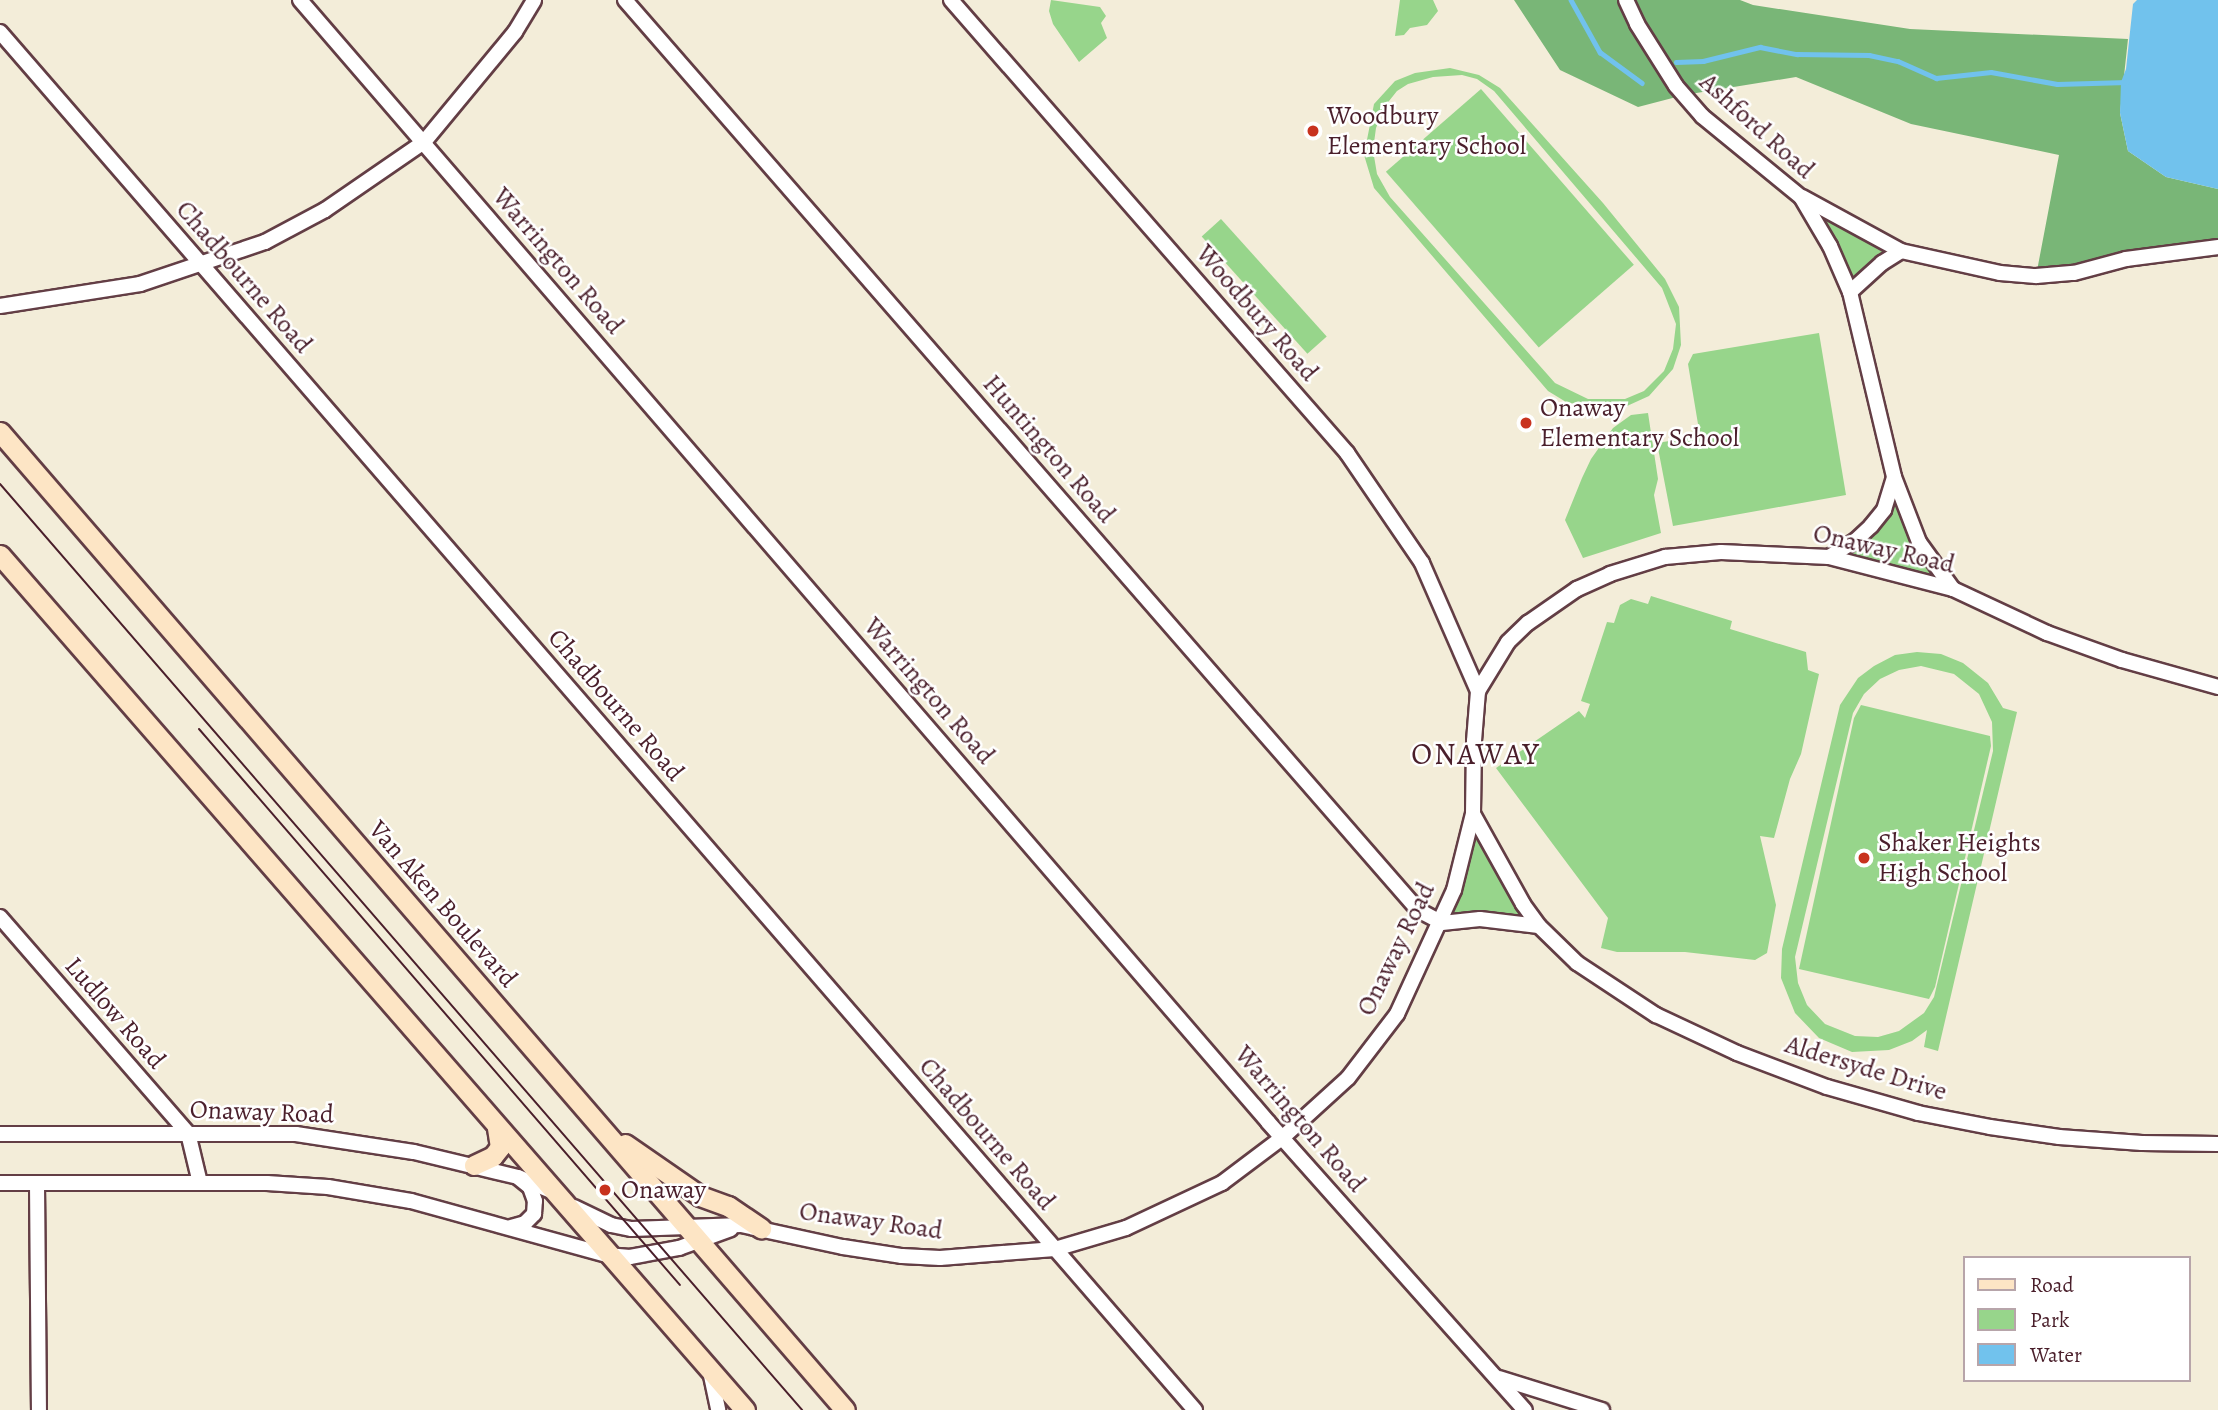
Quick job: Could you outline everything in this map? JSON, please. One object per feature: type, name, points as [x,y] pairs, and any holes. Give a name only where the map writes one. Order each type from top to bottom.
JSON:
[{"type":"main road","name":"Van Aken Boulevard","points":[[0,432],[845,1410]]},
{"type":"main road","points":[[0,555],[607,1255],[745,1410]]},
{"type":"main road","points":[[474,1165],[493,1156],[500,1147],[497,1128]]},
{"type":"main road","points":[[607,1134],[700,1195],[727,1206],[751,1226]]},
{"type":"street","name":"Warrington Road","points":[[300,0],[1282,1138],[1525,1410]]},
{"type":"street","points":[[0,306],[140,284],[265,242],[326,210],[424,142],[515,32],[534,0]]},
{"type":"street","name":"Huntington Road","points":[[625,0],[1418,910],[1441,923]]},
{"type":"street","name":"Woodbury Road","points":[[951,0],[1347,453],[1422,563],[1478,691]]},
{"type":"street","name":"Ashford Road","points":[[1626,0],[1676,86],[1702,116],[1801,197],[1829,246],[1850,292],[1894,477],[1920,542],[1953,589]]},
{"type":"street","name":"Chadbourne Road","points":[[0,33],[1195,1410]]},
{"type":"street","points":[[1801,197],[1901,251],[2000,273],[2036,276],[2074,273],[2126,259],[2175,250],[2218,247]]},
{"type":"street","points":[[1850,292],[1882,262],[1901,251]]},
{"type":"street","points":[[1829,557],[1855,541],[1871,526],[1884,510],[1894,477]]},
{"type":"street","name":"Onaway Road","points":[[0,1134],[296,1134],[355,1141],[474,1165],[518,1177],[554,1193],[582,1212],[611,1225],[632,1229],[695,1234],[751,1226],[843,1247],[902,1256],[975,1256],[1055,1249],[1126,1228],[1222,1184],[1282,1138],[1348,1079],[1397,1014],[1454,890],[1473,814],[1478,691],[1508,642],[1528,623],[1577,589],[1610,574],[1665,557],[1721,552],[1829,557],[1953,589],[2046,633],[2122,660],[2218,687]]},
{"type":"street","name":"Aldersyde Drive","points":[[1473,814],[1523,904],[1539,926],[1577,963],[1656,1015],[1737,1053],[1827,1087],[1918,1113],[2002,1129],[2143,1143],[2218,1144]]},
{"type":"street","name":"Ludlow Road","points":[[0,917],[188,1133],[200,1183]]},
{"type":"street","points":[[1441,923],[1480,919],[1539,926]]},
{"type":"street","points":[[511,1227],[525,1223],[534,1214],[535,1201],[530,1187],[518,1177]]},
{"type":"street","name":"Onaway Road","points":[[0,1183],[328,1186],[411,1201],[607,1255],[646,1255],[695,1234]]},
{"type":"street","points":[[37,1184],[38,1410]]},
{"type":"street","points":[[710,1370],[718,1410]]},
{"type":"street","points":[[1497,1378],[1602,1410]]},
{"type":"green space","points":[[1051,0],[1100,7],[1106,16],[1101,23],[1107,38],[1079,62],[1053,24],[1049,11]]},
{"type":"green space","points":[[1400,0],[1433,0],[1438,11],[1427,25],[1410,28],[1404,35],[1395,36]]},
{"type":"green space","points":[[1514,0],[1740,0],[1753,5],[1910,29],[2128,39],[2120,113],[2128,151],[2166,177],[2218,189],[2218,247],[2036,276],[2059,155],[1911,124],[1796,77],[1684,95],[1638,107],[1560,70]]},
{"type":"green space","points":[[1450,68],[1479,75],[1500,88],[1603,203],[1665,279],[1679,307],[1681,345],[1673,369],[1649,396],[1627,406],[1600,410],[1566,402],[1548,391],[1374,188],[1364,155],[1374,104],[1395,81],[1415,73]],"holes":[[[1462,75],[1477,79],[1494,91],[1662,288],[1676,324],[1673,349],[1664,371],[1644,391],[1625,399],[1588,399],[1555,383],[1390,197],[1377,174],[1373,150],[1376,128],[1385,106],[1397,91],[1408,84],[1433,77]]]},
{"type":"green space","points":[[1481,89],[1634,265],[1539,348],[1386,172]]},
{"type":"green space","points":[[1801,197],[1901,251],[1850,292]]},
{"type":"green space","points":[[1221,219],[1327,336],[1307,354],[1202,236]]},
{"type":"green space","points":[[1819,333],[1846,495],[1673,526],[1657,443],[1700,436],[1688,364],[1693,354]]},
{"type":"green space","points":[[1648,413],[1658,479],[1654,495],[1661,533],[1583,558],[1565,520],[1582,478],[1591,459],[1613,428],[1631,415]]},
{"type":"green space","points":[[1894,477],[1911,523],[1953,589],[1829,557],[1871,526]]},
{"type":"green space","points":[[1651,596],[1732,621],[1730,629],[1806,652],[1808,670],[1819,674],[1801,754],[1790,779],[1774,838],[1760,836],[1776,905],[1767,953],[1755,960],[1685,952],[1617,952],[1601,948],[1608,918],[1496,768],[1579,711],[1585,718],[1590,704],[1581,701],[1607,622],[1614,623],[1620,605],[1631,599],[1648,604]]},
{"type":"green space","points":[[1917,652],[1941,654],[1963,663],[1988,683],[2003,708],[2017,712],[1938,1051],[1924,1047],[1927,1030],[1912,1041],[1889,1050],[1852,1052],[1819,1038],[1795,1013],[1781,978],[1782,949],[1840,705],[1858,678],[1895,655]],"holes":[[[1921,666],[1954,674],[1979,694],[1992,722],[1993,751],[1934,997],[1924,1013],[1899,1031],[1878,1037],[1855,1036],[1825,1024],[1807,1005],[1798,983],[1795,957],[1853,713],[1864,694],[1880,679],[1899,670]]]},
{"type":"green space","points":[[1861,705],[1990,736],[1991,746],[1935,987],[1929,999],[1799,969],[1854,718]]},
{"type":"green space","points":[[1473,814],[1539,926],[1442,923]]},
{"type":"water","points":[[2137,0],[2218,0],[2218,189],[2166,177],[2128,151],[2120,113],[2121,82],[2126,69],[2133,4]]},
{"type":"waterway","points":[[1571,0],[1600,52],[1642,83]]},
{"type":"waterway","points":[[1676,62],[1703,61],[1760,47],[1797,54],[1869,55],[1898,61],[1936,78],[1991,72],[2057,84],[2127,82]]},
{"type":"tram line","points":[[0,484],[802,1410]]},
{"type":"tram line","points":[[199,729],[680,1285]]},
{"type":"place","name":"Woodbury Elementary School","points":[[1313,131]]},
{"type":"place","name":"Onaway Elementary School","points":[[1526,423]]},
{"type":"place","name":"Shaker Heights High School","points":[[1864,858]]},
{"type":"place","name":"Onaway","points":[[605,1190]]},
{"type":"district","name":"ONAWAY","points":[[1476,754]]}]
